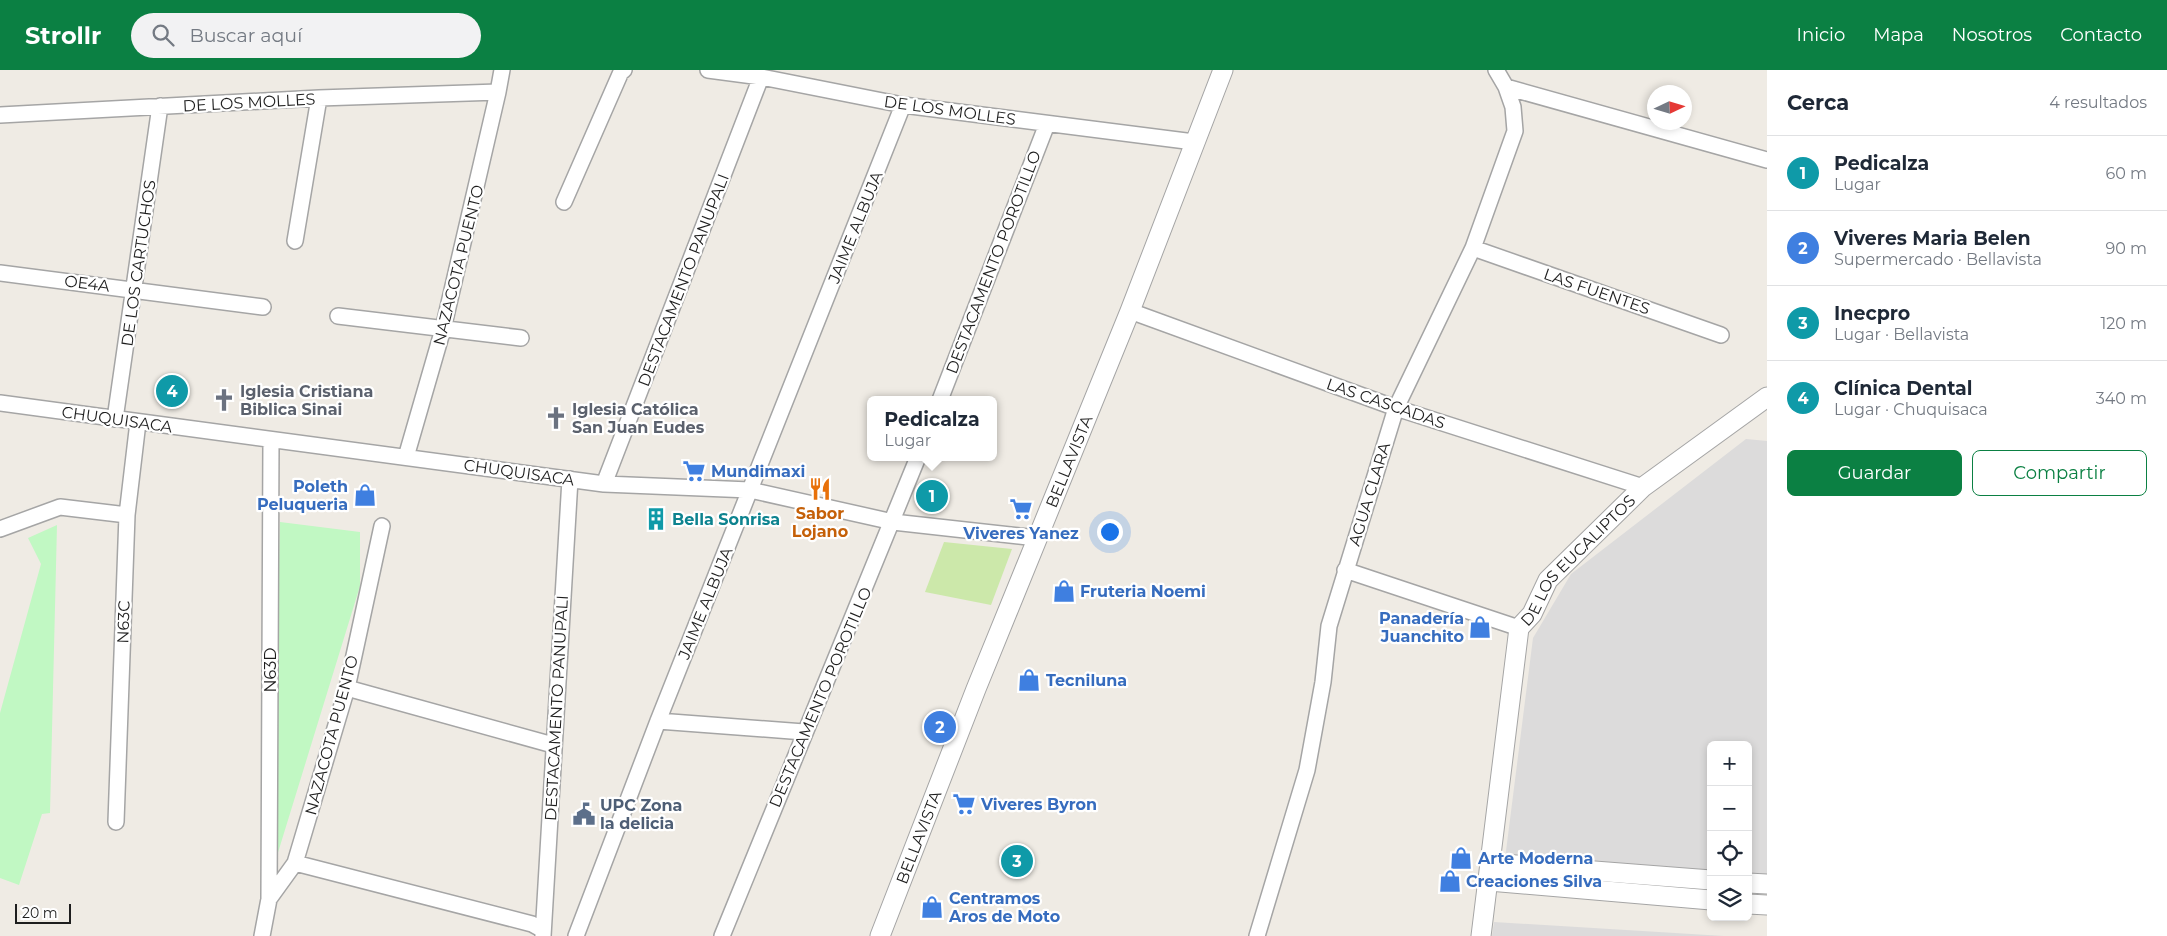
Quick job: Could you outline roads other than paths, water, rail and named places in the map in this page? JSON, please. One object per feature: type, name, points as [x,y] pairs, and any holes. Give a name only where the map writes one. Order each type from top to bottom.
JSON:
[{"type":"street","name":"NAZACOTA PUENTO","points":[[406,457],[443,329],[502,70]]},
{"type":"street","points":[[564,202],[620,72],[624,70]]},
{"type":"street","name":"DE LOS MOLLES","points":[[708,70],[761,77],[903,105],[1194,142]]},
{"type":"street","name":"BELLAVISTA","points":[[880,936],[1037,538],[1130,311],[1223,70]]},
{"type":"street","name":"AGUA CLARA","points":[[1257,936],[1307,770],[1323,682],[1329,626],[1396,408],[1473,248],[1515,131],[1513,107],[1506,87],[1496,70]]},
{"type":"street","name":"DESTACAMENTO PANUPALI","points":[[604,484],[761,77]]},
{"type":"street","points":[[1506,87],[1767,160]]},
{"type":"street","name":"DE LOS MOLLES","points":[[0,115],[319,98],[498,92]]},
{"type":"street","points":[[295,241],[319,98]]},
{"type":"street","name":"JAIME ALBUJA","points":[[576,936],[658,721],[903,105]]},
{"type":"street","name":"DE LOS CARTUCHOS","points":[[115,419],[160,106]]},
{"type":"street","name":"DESTACAMENTO POROTILLO","points":[[942,396],[1046,124]]},
{"type":"street","name":"LAS FUENTES","points":[[1473,248],[1721,335]]},
{"type":"street","name":"OE4A","points":[[0,273],[263,307]]},
{"type":"street","name":"LAS CASCADAS","points":[[1130,311],[1396,408],[1643,487]]},
{"type":"street","points":[[338,316],[521,338]]},
{"type":"street","name":"DE LOS EUCALIPTOS","points":[[1481,936],[1519,628],[1532,614],[1548,580],[1643,487],[1767,397]]},
{"type":"street","name":"CHUQUISACA","points":[[0,404],[604,484],[750,490],[893,522],[1037,538]]},
{"type":"street","name":"N63C","points":[[116,822],[127,515],[138,422]]},
{"type":"street","name":"N63D","points":[[269,899],[271,440]]},
{"type":"street","name":"DESTACAMENTO POROTILLO","points":[[722,936],[916,461]]},
{"type":"street","name":"DESTACAMENTO PANUPALI","points":[[543,933],[570,479]]},
{"type":"street","points":[[0,529],[60,508],[127,515]]},
{"type":"street","name":"NAZACOTA PUENTO","points":[[262,936],[269,899],[295,864],[347,688],[382,526]]},
{"type":"street","points":[[1345,570],[1519,628]]},
{"type":"street","points":[[347,688],[553,745]]},
{"type":"street","points":[[658,721],[804,732]]},
{"type":"street","points":[[295,864],[532,924],[543,933]]},
{"type":"street","points":[[1490,872],[1707,880]]},
{"type":"street","points":[[1490,872],[1707,899]]},
{"type":"street","points":[[1752,883],[1767,884]]},
{"type":"street","points":[[1752,904],[1767,905]]},
{"type":"place","name":"Clínica Dental","points":[[172,391]]},
{"type":"place","name":"Iglesia Cristiana Biblica Sinai","points":[[224,400]]},
{"type":"place","name":"Iglesia Católica San Juan Eudes","points":[[556,418]]},
{"type":"place","name":"Mundimaxi","points":[[694,471]]},
{"type":"place","name":"Sabor Lojano","points":[[820,489]]},
{"type":"place","name":"Poleth Peluqueria","points":[[365,495]]},
{"type":"place","name":"Pedicalza","points":[[932,496]]},
{"type":"place","name":"Viveres Yanez","points":[[1021,509]]},
{"type":"place","name":"Bella Sonrisa","points":[[656,519]]},
{"type":"place","name":"Fruteria Noemi","points":[[1064,591]]},
{"type":"place","name":"Panadería Juanchito","points":[[1480,627]]},
{"type":"place","name":"Tecniluna","points":[[1029,680]]},
{"type":"place","name":"Viveres Maria Belen","points":[[940,727]]},
{"type":"place","name":"Viveres Byron","points":[[964,804]]},
{"type":"place","name":"UPC Zona la delicia","points":[[584,814]]},
{"type":"place","name":"Arte Moderna","points":[[1461,858]]},
{"type":"place","name":"Inecpro","points":[[1017,861]]},
{"type":"place","name":"Creaciones Silva","points":[[1450,881]]},
{"type":"place","name":"Centramos Aros de Moto","points":[[932,907]]}]
